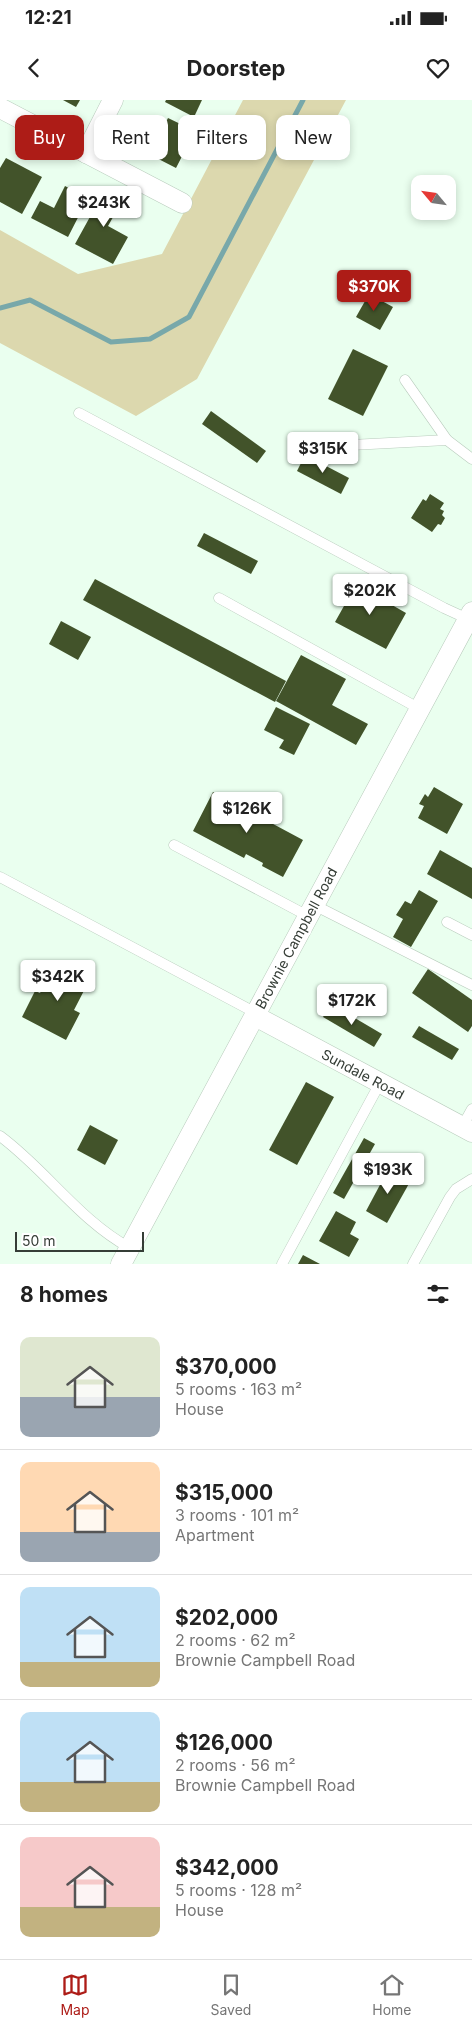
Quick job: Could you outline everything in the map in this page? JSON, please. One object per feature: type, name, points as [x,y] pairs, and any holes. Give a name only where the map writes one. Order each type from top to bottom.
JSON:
[{"type":"street","points":[[86,152],[113,100]]},
{"type":"street","points":[[0,108],[182,203]]},
{"type":"street","name":"Brownie Campbell Road","points":[[125,1256],[470,616]]},
{"type":"street","name":"Sundale Road","points":[[255,1014],[467,1129]]},
{"type":"lane","points":[[405,380],[446,440],[472,459]]},
{"type":"lane","points":[[79,413],[444,608],[470,616]]},
{"type":"lane","points":[[296,438],[351,445],[446,440]]},
{"type":"lane","points":[[219,598],[420,709]]},
{"type":"lane","points":[[174,845],[472,985]]},
{"type":"lane","points":[[0,877],[255,1014]]},
{"type":"lane","points":[[447,922],[472,935]]},
{"type":"lane","points":[[282,1264],[380,1083]]},
{"type":"lane","points":[[467,1129],[472,1108]]},
{"type":"lane","points":[[0,1136],[20,1151],[56,1188],[108,1236],[125,1256]]},
{"type":"lane","points":[[413,1264],[450,1197],[456,1189],[472,1179]]},
{"type":"shaded area","points":[[243,100],[346,100],[338,115],[276,115],[276,160],[314,160],[197,379],[136,416],[0,343],[0,230],[78,274],[162,254],[211,160],[266,160],[266,115],[235,115]]},
{"type":"building","points":[[63,100],[80,100],[76,107]]},
{"type":"building","points":[[166,100],[202,100],[195,115],[190,115],[165,102]]},
{"type":"building","points":[[168,118],[178,123],[178,160],[180,160],[176,168],[160,160],[168,160]]},
{"type":"building","points":[[6,158],[42,177],[22,214],[0,202],[0,168]]},
{"type":"building","points":[[65,186],[88,198],[68,237],[31,218],[40,201],[54,208]]},
{"type":"building","points":[[107,186],[125,196],[108,226],[128,237],[113,264],[75,244]]},
{"type":"building","points":[[369,294],[393,307],[380,330],[356,317]]},
{"type":"building","points":[[353,349],[388,366],[363,416],[328,399]]},
{"type":"building","points":[[211,411],[266,451],[257,463],[202,424]]},
{"type":"building","points":[[305,455],[349,478],[341,494],[297,471]]},
{"type":"building","points":[[430,494],[444,503],[440,509],[444,511],[442,515],[445,518],[441,525],[438,524],[432,532],[411,518],[423,499],[426,501]]},
{"type":"building","points":[[204,533],[258,561],[251,574],[197,546]]},
{"type":"building","points":[[95,579],[286,681],[275,702],[83,600]]},
{"type":"building","points":[[358,581],[380,594],[378,597],[406,613],[386,649],[335,622]]},
{"type":"building","points":[[61,621],[91,637],[78,660],[49,644]]},
{"type":"building","points":[[301,655],[346,679],[332,705],[368,724],[356,745],[276,701]]},
{"type":"building","points":[[276,707],[310,724],[294,755],[279,748],[284,740],[264,730]]},
{"type":"building","points":[[434,787],[463,804],[447,834],[418,818],[424,806],[419,804],[425,794],[428,797]]},
{"type":"building","points":[[213,792],[303,840],[283,877],[262,866],[263,863],[246,854],[244,858],[193,831]]},
{"type":"building","points":[[440,850],[472,868],[472,899],[427,874]]},
{"type":"building","points":[[419,890],[438,901],[411,947],[393,937],[403,919],[396,915],[405,901],[411,904]]},
{"type":"building","points":[[57,962],[90,979],[74,1010],[80,1013],[66,1040],[22,1017],[35,991],[40,993]]},
{"type":"building","points":[[428,969],[472,1000],[472,1026],[468,1032],[412,993]]},
{"type":"building","points":[[331,1004],[382,1034],[374,1047],[323,1017]]},
{"type":"building","points":[[419,1026],[459,1049],[452,1060],[412,1037]]},
{"type":"building","points":[[306,1082],[334,1097],[297,1165],[269,1150]]},
{"type":"building","points":[[90,1125],[118,1140],[105,1165],[77,1150]]},
{"type":"building","points":[[364,1138],[375,1144],[344,1199],[333,1193]]},
{"type":"building","points":[[389,1168],[411,1180],[387,1223],[366,1211]]},
{"type":"building","points":[[336,1211],[356,1222],[350,1234],[359,1239],[349,1257],[319,1241]]},
{"type":"building","points":[[303,1255],[320,1264],[298,1264]]},
{"type":"waterway","points":[[0,308],[30,300],[111,342],[150,339],[189,317],[303,100]]}]
